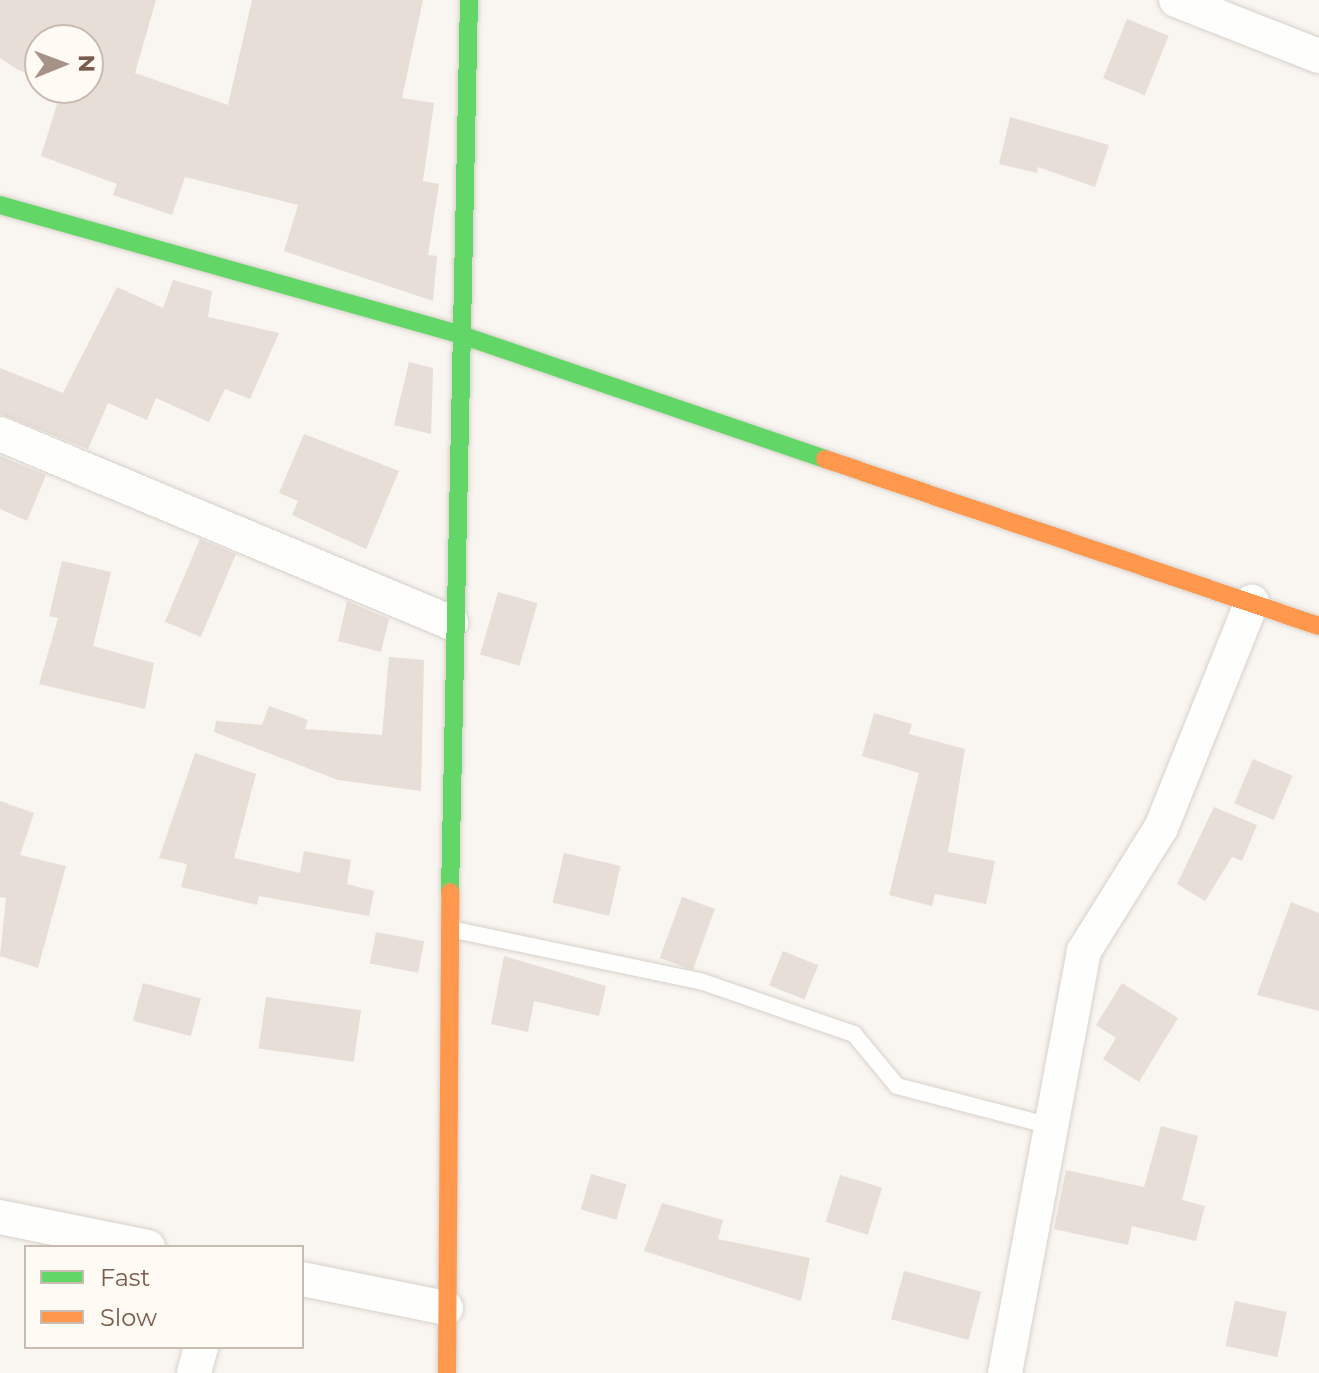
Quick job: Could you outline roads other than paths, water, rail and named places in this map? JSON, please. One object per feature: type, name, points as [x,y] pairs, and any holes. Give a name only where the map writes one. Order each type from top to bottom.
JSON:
[{"type":"street","points":[[447,1373],[451,623],[469,0]]},
{"type":"street","points":[[1176,0],[1319,56]]},
{"type":"street","points":[[0,205],[461,335],[1319,626]]},
{"type":"street","points":[[0,434],[451,623]]},
{"type":"street","points":[[1005,1373],[1084,951],[1161,828],[1252,602]]},
{"type":"street","points":[[0,1217],[138,1245]]},
{"type":"street","points":[[304,1279],[446,1308]]},
{"type":"street","points":[[194,1373],[200,1349]]},
{"type":"lane","points":[[448,928],[703,982],[854,1034],[897,1086],[1051,1126]]}]
